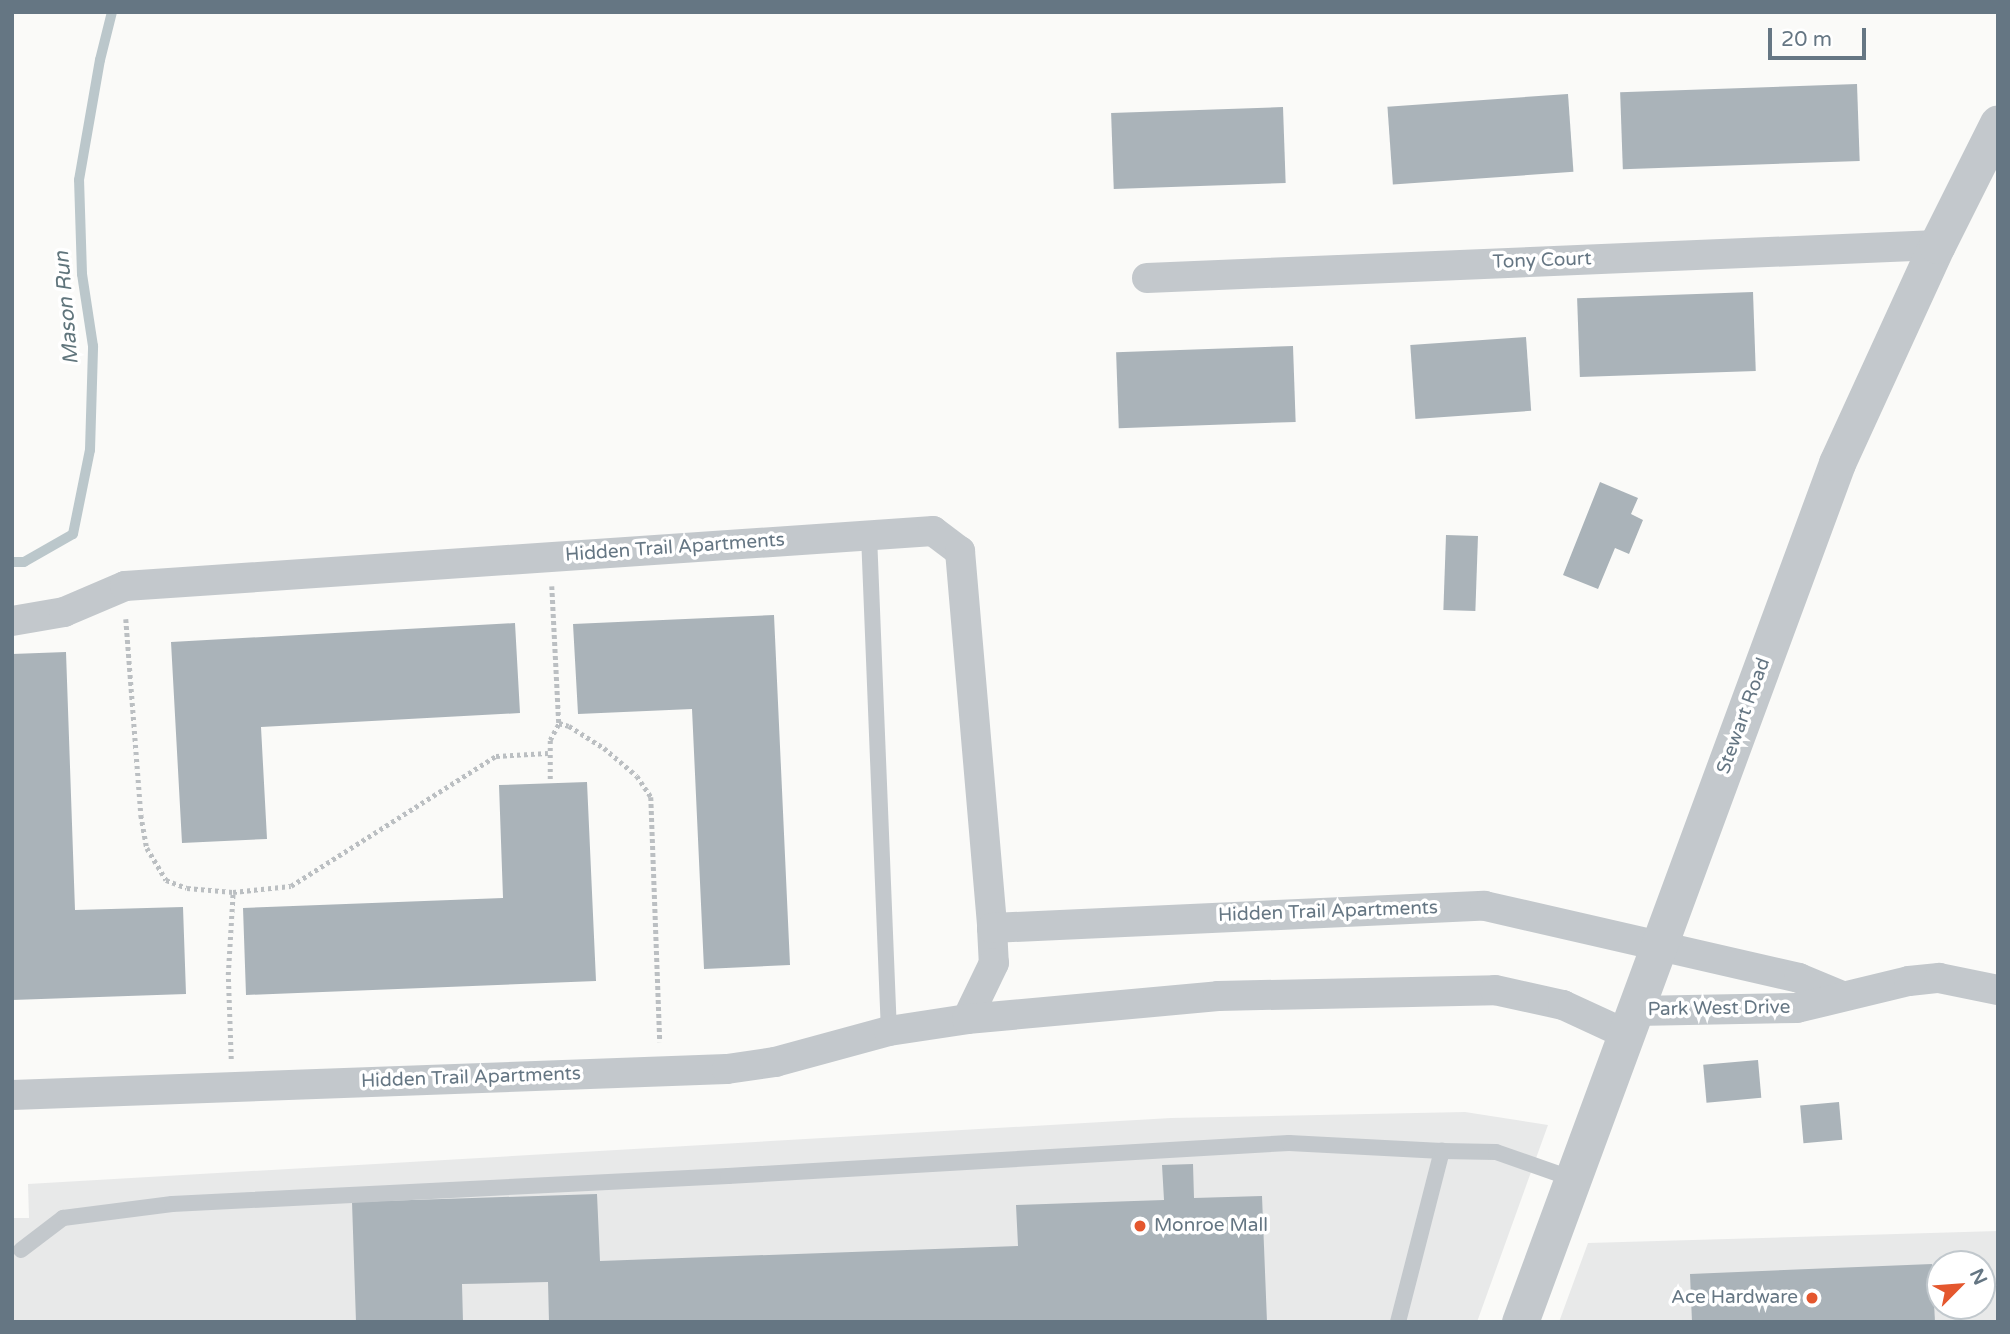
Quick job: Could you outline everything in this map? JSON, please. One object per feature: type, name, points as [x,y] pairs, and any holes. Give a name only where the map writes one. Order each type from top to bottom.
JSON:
[{"type":"street","name":"Stewart Road","points":[[1520,1322],[1837,463],[1937,245],[1998,123]]},
{"type":"street","name":"Tony Court","points":[[1147,278],[1937,245]]},
{"type":"street","name":"Hidden Trail Apartments","points":[[12,621],[64,612],[125,586],[933,531],[960,551],[992,928],[994,963],[967,1019]]},
{"type":"street","name":"Hidden Trail Apartments","points":[[992,928],[1485,906],[1661,944]]},
{"type":"street","name":"Park West Drive","points":[[1661,944],[1799,978],[1843,996]]},
{"type":"street","name":"Park West Drive","points":[[1632,1023],[1797,1008],[1909,981],[1939,978],[1998,990]]},
{"type":"street","name":"Hidden Trail Apartments","points":[[12,1096],[727,1069],[775,1062],[889,1031],[967,1019],[1218,996],[1495,990],[1632,1023]]},
{"type":"lane","points":[[869,535],[889,1031]]},
{"type":"lane","points":[[21,1250],[63,1218],[172,1203],[742,1176],[1289,1143],[1496,1152],[1573,1179]]},
{"type":"lane","points":[[1398,1322],[1442,1151]]},
{"type":"path","points":[[550,557],[559,723],[550,740],[548,753],[551,779]]},
{"type":"path","points":[[125,586],[126,644],[141,815],[147,848],[166,880],[187,888],[233,892],[291,886],[496,755],[548,753]]},
{"type":"path","points":[[559,723],[569,726],[604,748],[637,776],[651,797],[661,1071]]},
{"type":"path","points":[[232,1087],[228,975],[233,892]]},
{"type":"shaded area","points":[[1465,1112],[1548,1125],[1477,1322],[12,1322],[12,1218],[29,1218],[28,1184],[1171,1118]]},
{"type":"shaded area","points":[[1998,1231],[1998,1322],[1559,1322],[1588,1243]]},
{"type":"building","points":[[1857,84],[1860,161],[1623,169],[1620,92]]},
{"type":"building","points":[[1568,94],[1573,172],[1393,184],[1387,107]]},
{"type":"building","points":[[1283,107],[1286,183],[1114,189],[1111,113]]},
{"type":"building","points":[[1753,292],[1756,371],[1580,377],[1577,298]]},
{"type":"building","points":[[1526,337],[1531,411],[1415,419],[1410,345]]},
{"type":"building","points":[[1293,346],[1296,422],[1119,428],[1116,352]]},
{"type":"building","points":[[1600,482],[1638,498],[1631,514],[1643,520],[1629,554],[1615,548],[1598,589],[1563,575]]},
{"type":"building","points":[[1446,535],[1478,536],[1475,611],[1443,610]]},
{"type":"building","points":[[774,615],[790,965],[704,969],[692,709],[578,714],[573,624]]},
{"type":"building","points":[[515,623],[520,713],[261,727],[267,839],[182,843],[171,642]]},
{"type":"building","points":[[66,652],[75,910],[183,907],[186,994],[12,1000],[12,654]]},
{"type":"building","points":[[587,782],[596,981],[246,995],[243,908],[503,898],[499,785]]},
{"type":"building","points":[[1758,1060],[1761,1098],[1707,1103],[1703,1065]]},
{"type":"building","points":[[1839,1102],[1842,1140],[1803,1143],[1800,1105]]},
{"type":"building","name":"Monroe Mall","points":[[1193,1164],[1194,1198],[1262,1196],[1267,1322],[549,1322],[548,1282],[462,1284],[463,1322],[356,1322],[352,1202],[597,1194],[600,1261],[1018,1246],[1016,1205],[1164,1200],[1162,1165]]},
{"type":"building","name":"Ace Hardware","points":[[1926,1264],[1926,1320],[1935,1322],[1692,1322],[1690,1274]]},
{"type":"waterway","name":"Mason Run","points":[[12,562],[24,562],[73,534],[90,450],[93,346],[82,274],[79,180],[100,60],[112,12]]},
{"type":"place","name":"Monroe Mall","points":[[1140,1226]]},
{"type":"place","name":"Ace Hardware","points":[[1812,1298]]}]
